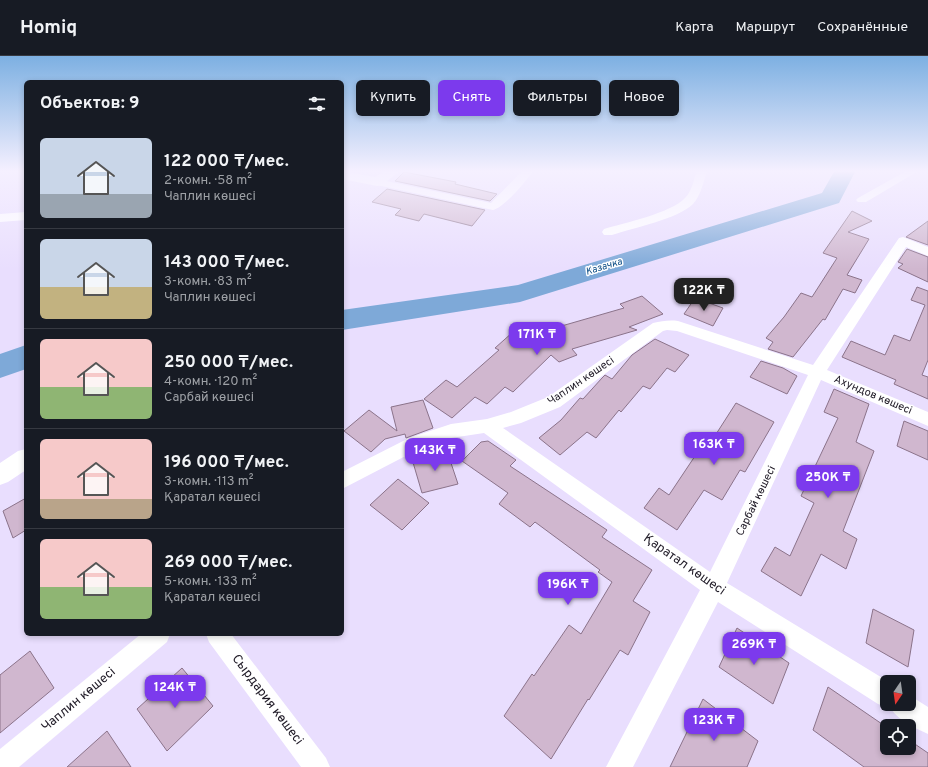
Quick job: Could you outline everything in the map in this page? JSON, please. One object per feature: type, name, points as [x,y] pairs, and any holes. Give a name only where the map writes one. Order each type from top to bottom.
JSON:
[{"type":"street","points":[[475,203],[493,207],[498,203]]},
{"type":"street","points":[[608,232],[674,211],[687,203]]},
{"type":"street","points":[[0,218],[24,216]]},
{"type":"street","name":"Сарбай көшесі","points":[[619,767],[714,587],[818,372],[903,241],[928,252]]},
{"type":"street","name":"Чаплин көшесі","points":[[344,480],[415,443],[451,432],[487,426],[516,418],[554,402],[658,328],[667,325],[678,326],[818,372]]},
{"type":"street","name":"Ахундов көшесі","points":[[818,372],[928,419]]},
{"type":"street","name":"Қаратал көшесі","points":[[487,426],[714,587],[880,691]]},
{"type":"street","points":[[0,475],[24,459]]},
{"type":"street","name":"Чаплин көшесі","points":[[0,766],[156,636]]},
{"type":"street","name":"Сырдария көшесі","points":[[219,636],[317,767]]},
{"type":"street","points":[[912,711],[928,721]]},
{"type":"building","points":[[377,203],[453,203],[485,210],[472,226],[424,214],[419,221],[395,215],[401,209]]},
{"type":"building","points":[[852,211],[872,221],[848,232],[869,239],[847,275],[862,280],[855,293],[843,289],[825,320],[823,319],[793,357],[768,349],[773,342],[766,338],[784,317],[801,293],[812,297],[837,258],[823,253]]},
{"type":"building","points":[[928,221],[928,245],[906,237]]},
{"type":"building","points":[[907,249],[928,257],[928,282],[898,268],[903,264],[898,262]]},
{"type":"building","points":[[917,287],[928,291],[928,360],[922,375],[928,377],[928,399],[894,384],[896,380],[842,357],[851,341],[885,355],[894,335],[910,341],[925,305],[911,300]]},
{"type":"building","points":[[642,296],[663,314],[629,327],[637,330],[572,349],[577,355],[559,362],[551,355],[513,392],[505,387],[487,404],[475,397],[452,418],[424,399],[446,380],[457,387],[499,350],[495,348],[513,332],[536,344],[564,336],[558,327],[624,308],[620,304]]},
{"type":"building","points":[[695,298],[723,308],[713,326],[684,314]]},
{"type":"building","points":[[655,339],[689,355],[675,372],[667,368],[650,389],[643,386],[621,412],[619,410],[596,438],[587,432],[560,455],[539,438],[561,420],[580,398],[583,399],[605,375],[612,379],[632,355]]},
{"type":"building","points":[[761,361],[783,368],[797,376],[787,394],[750,377]]},
{"type":"building","points":[[834,389],[869,404],[856,442],[874,451],[843,531],[857,539],[846,569],[821,554],[801,596],[761,571],[775,547],[790,556],[814,503],[801,496],[838,418],[824,412]]},
{"type":"building","points":[[423,400],[433,428],[406,438],[405,434],[385,439],[371,452],[344,431],[369,410],[397,431],[391,407]]},
{"type":"building","points":[[736,403],[774,422],[745,472],[740,470],[722,500],[704,490],[677,530],[644,508],[659,488],[669,495],[697,453],[702,456]]},
{"type":"building","points":[[904,421],[928,431],[928,460],[897,446]]},
{"type":"building","points":[[488,441],[516,460],[510,466],[607,530],[602,537],[652,570],[633,601],[650,612],[628,655],[620,650],[551,759],[504,716],[532,674],[534,676],[569,625],[581,634],[612,582],[598,572],[600,570],[535,522],[530,527],[499,504],[508,493],[462,461],[481,442]]},
{"type":"building","points":[[447,451],[458,484],[422,493],[412,459]]},
{"type":"building","points":[[398,479],[429,503],[402,530],[370,505]]},
{"type":"building","points":[[24,499],[24,531],[13,538],[3,511]]},
{"type":"building","points":[[873,609],[914,630],[908,667],[866,643]]},
{"type":"building","points":[[737,628],[789,663],[773,704],[719,667]]},
{"type":"building","points":[[30,651],[54,688],[0,733],[0,675]]},
{"type":"building","points":[[182,668],[213,706],[167,751],[137,709]]},
{"type":"building","points":[[828,687],[880,723],[880,755],[916,755],[916,745],[928,753],[928,767],[864,767],[813,730]]},
{"type":"building","points":[[703,699],[758,741],[747,767],[670,767]]},
{"type":"building","points":[[107,731],[131,767],[67,767]]},
{"type":"waterway","name":"Казачка","points":[[344,320],[520,293],[814,203]]},
{"type":"waterway","name":"Казачка","points":[[0,367],[24,357]]}]
